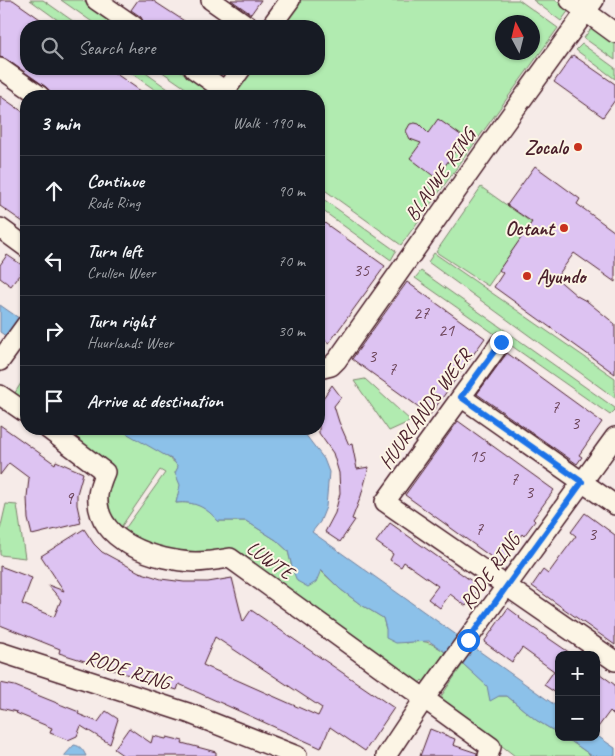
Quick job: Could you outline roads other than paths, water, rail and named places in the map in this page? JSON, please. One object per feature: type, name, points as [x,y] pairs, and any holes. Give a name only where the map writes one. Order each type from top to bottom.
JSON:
[{"type":"street","points":[[96,0],[125,20]]},
{"type":"street","points":[[211,0],[239,20]]},
{"type":"street","points":[[276,20],[290,0]]},
{"type":"street","points":[[570,0],[590,6],[615,33]]},
{"type":"street","name":"BLAUWE RING","points":[[325,368],[331,366],[337,360],[590,6]]},
{"type":"street","points":[[0,68],[31,90]]},
{"type":"street","points":[[202,75],[224,90]]},
{"type":"street","points":[[226,90],[237,75]]},
{"type":"street","points":[[0,228],[20,243]]},
{"type":"street","points":[[4,355],[20,333]]},
{"type":"street","name":"HUURLANDS WEER","points":[[501,342],[385,502],[507,587]]},
{"type":"street","points":[[0,395],[20,409]]},
{"type":"street","points":[[461,397],[615,505]]},
{"type":"street","name":"LUWTE","points":[[56,435],[105,472],[98,494],[98,504],[104,524],[112,533],[141,550],[176,561],[197,562],[230,558],[424,700]]},
{"type":"street","name":"RODE RING","points":[[386,756],[424,700],[615,437]]},
{"type":"street","points":[[507,587],[615,661]]},
{"type":"street","name":"RODE RING","points":[[0,652],[188,713],[297,756]]},
{"type":"street","points":[[424,700],[491,747],[488,756]]},
{"type":"water","points":[[0,305],[20,319],[20,346],[0,332]]},
{"type":"water","points":[[129,435],[306,435],[324,459],[329,472],[326,507],[320,522],[312,532],[555,705],[555,732],[536,720],[507,696],[499,696],[490,701],[487,686],[463,664],[429,641],[396,643],[386,638],[383,618],[340,589],[321,570],[316,582],[308,587],[297,581],[288,551],[276,540],[246,521],[218,521],[199,506],[188,503],[176,503],[180,485],[175,473],[178,467],[173,460]]},
{"type":"water","points":[[600,738],[615,748],[615,756],[592,756],[571,741],[600,741]]},
{"type":"water","points":[[74,745],[78,746],[86,756],[64,756]]},
{"type":"place","name":"Zocalo","points":[[578,147]]},
{"type":"place","name":"Octant","points":[[564,228]]},
{"type":"place","name":"Ayundo","points":[[527,276]]}]
